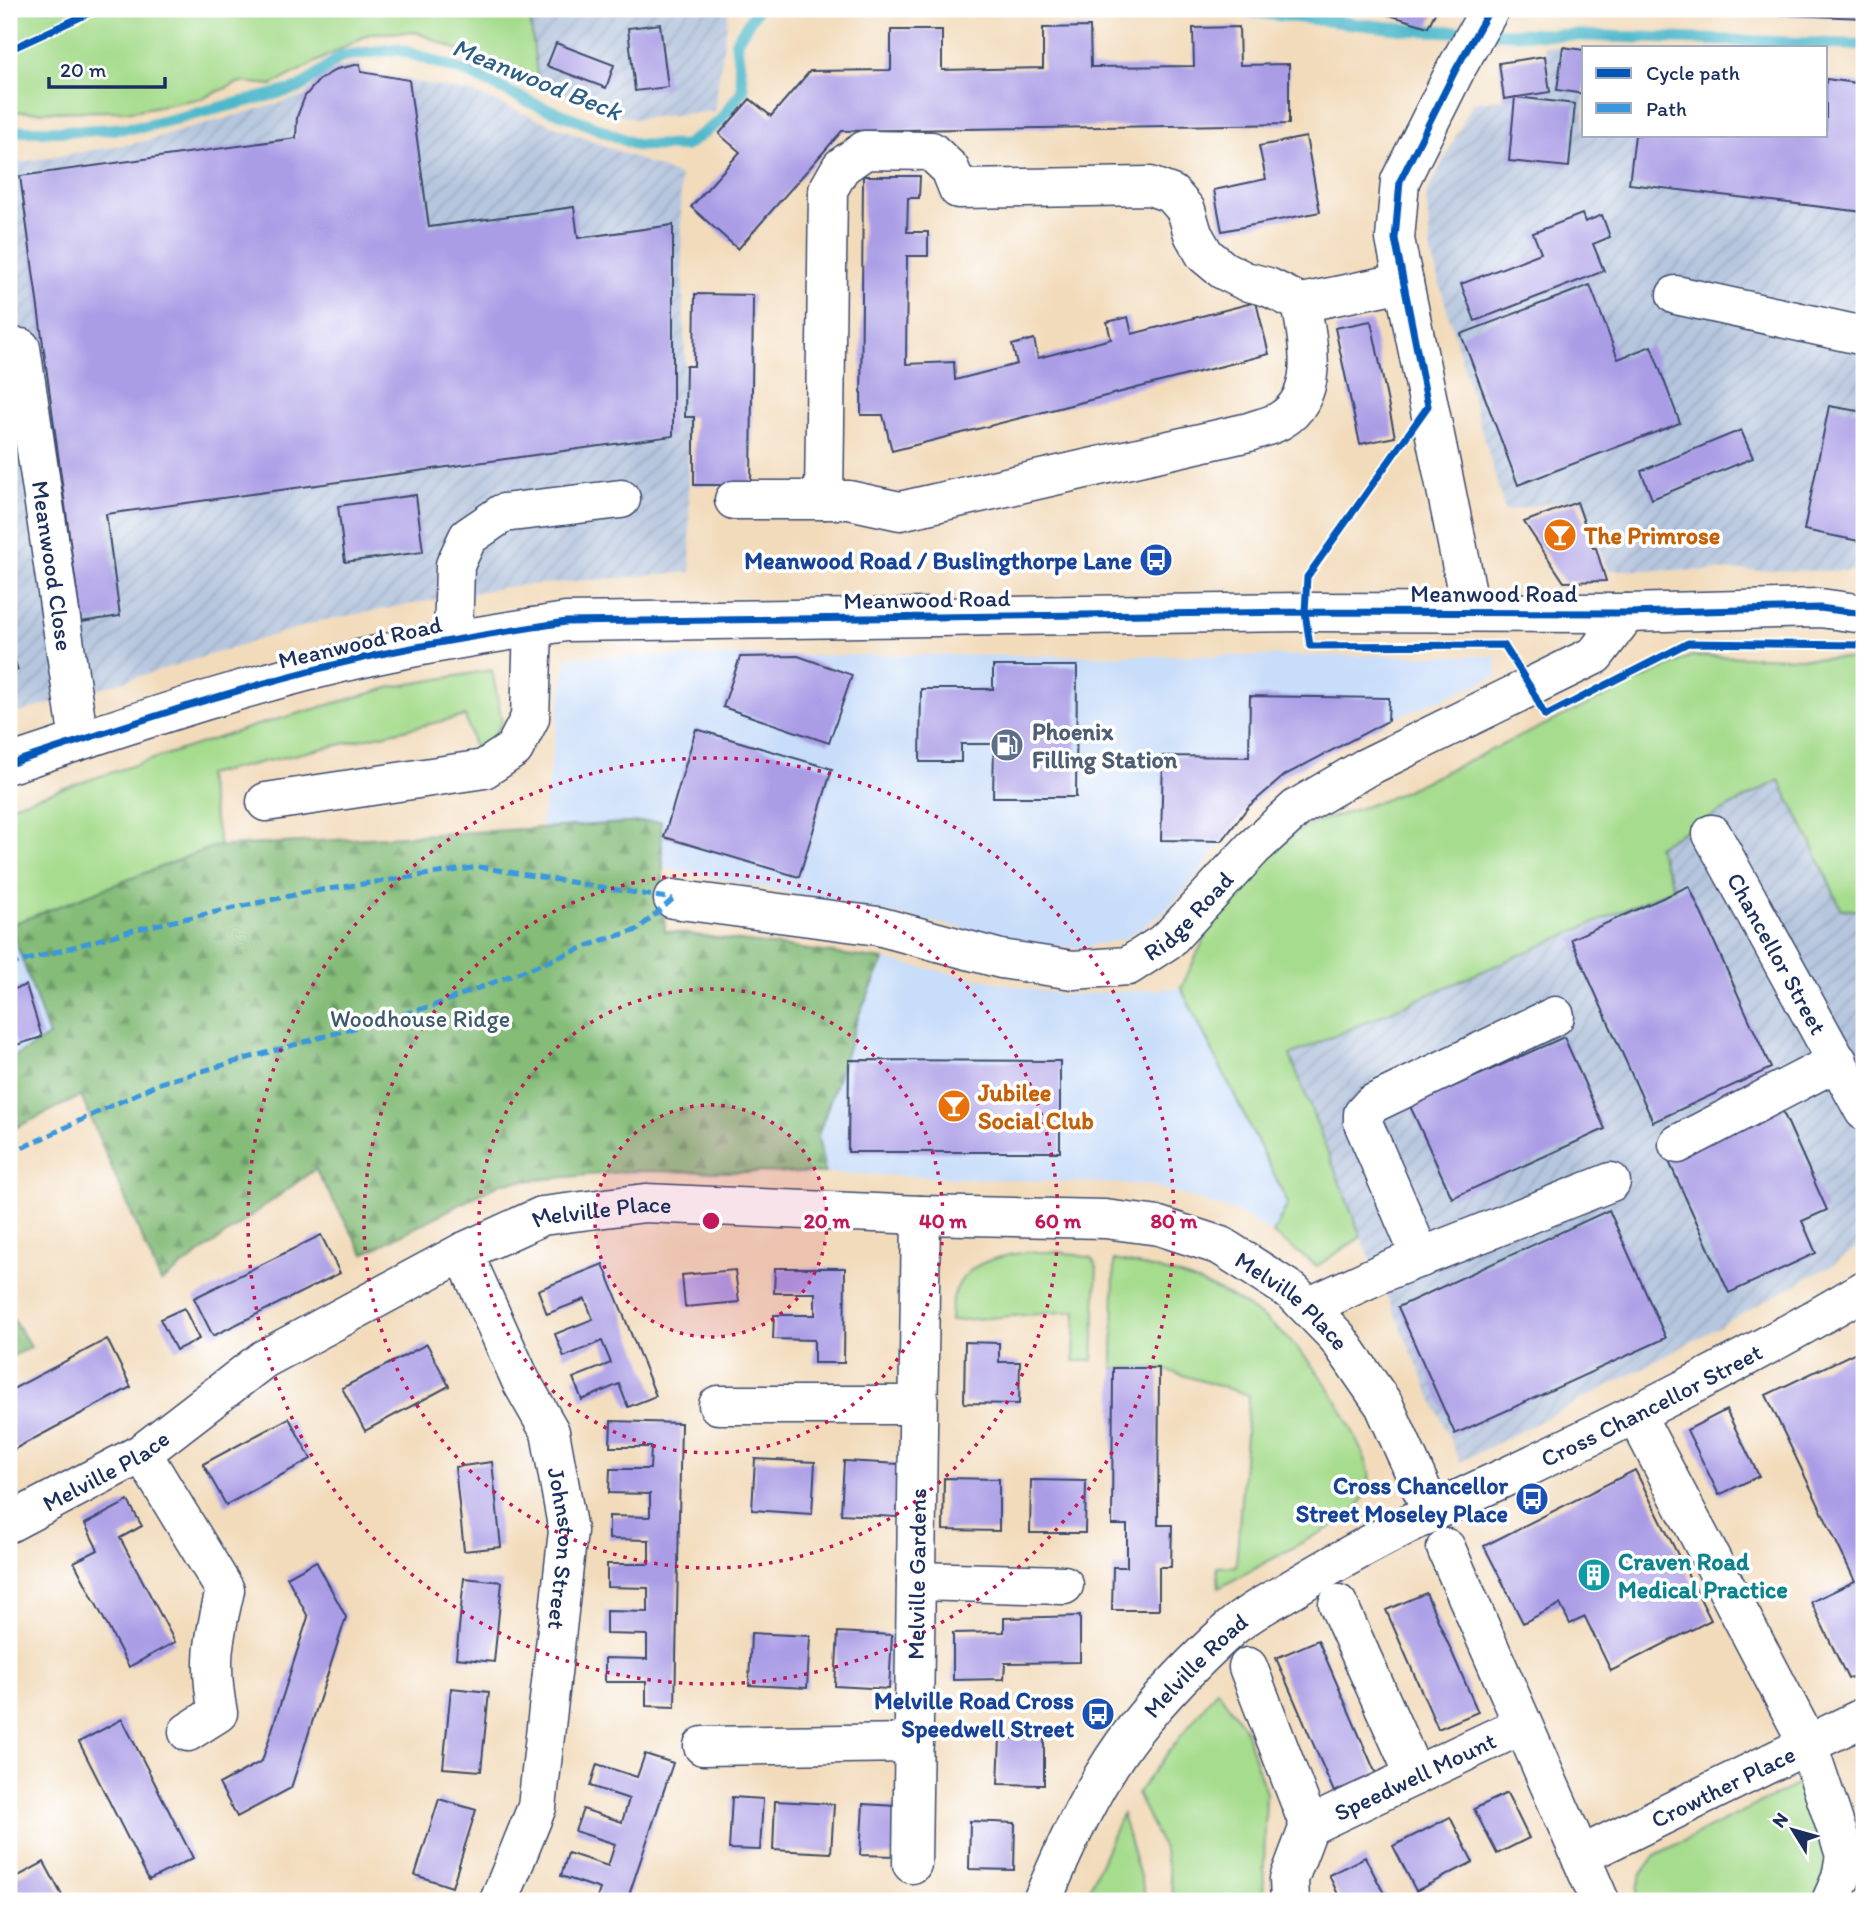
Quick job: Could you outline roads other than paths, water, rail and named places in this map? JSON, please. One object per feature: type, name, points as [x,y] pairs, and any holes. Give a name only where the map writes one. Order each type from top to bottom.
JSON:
[{"type":"street","points":[[1471,612],[1395,239],[1400,181],[1490,9]]},
{"type":"street","points":[[824,500],[828,190],[841,167],[864,150],[931,152],[950,169],[958,189],[1150,186],[1172,194],[1186,210],[1205,255],[1223,270],[1301,303],[1404,282]]},
{"type":"street","points":[[1676,295],[1864,336]]},
{"type":"street","points":[[734,500],[849,500],[901,511],[1249,432],[1281,420],[1299,402],[1308,379],[1308,340],[1301,303]]},
{"type":"street","name":"Meanwood Close","points":[[21,348],[79,741]]},
{"type":"street","points":[[453,640],[455,565],[468,537],[503,513],[621,499]]},
{"type":"street","name":"Meanwood Road","points":[[9,764],[282,678],[371,656],[566,622],[1471,612],[1627,613],[1820,608],[1864,614]]},
{"type":"street","name":"Ridge Road","points":[[673,900],[878,926],[1002,959],[1073,970],[1128,966],[1168,940],[1253,848],[1297,808],[1365,768],[1595,654],[1627,613]]},
{"type":"street","points":[[266,802],[484,769],[514,748],[530,718],[533,627]]},
{"type":"street","name":"Chancellor Street","points":[[1712,834],[1864,1111]]},
{"type":"street","points":[[1421,1258],[1363,1123],[1363,1114],[1372,1104],[1555,1016]]},
{"type":"street","points":[[1678,1144],[1838,1060]]},
{"type":"street","points":[[1308,1307],[1421,1258],[1612,1182]]},
{"type":"street","name":"Melville Place","points":[[9,1523],[142,1453],[264,1359],[463,1252],[542,1216],[645,1203],[921,1215],[1105,1219],[1159,1226],[1221,1247],[1293,1292],[1337,1337],[1384,1405],[1432,1511]]},
{"type":"street","name":"Melville Gardens","points":[[912,1864],[921,1215]]},
{"type":"street","name":"Johnston Street","points":[[463,1252],[521,1381],[550,1432],[568,1531],[537,1807],[499,1901]]},
{"type":"street","name":"Cross Chancellor Street","points":[[1432,1511],[1636,1415],[1785,1338],[1864,1290]]},
{"type":"street","points":[[718,1405],[918,1405]]},
{"type":"street","points":[[1636,1415],[1807,1742],[1844,1855],[1841,1878],[1831,1901]]},
{"type":"street","points":[[142,1453],[225,1590],[212,1646],[211,1682],[218,1713],[188,1732]]},
{"type":"street","name":"Melville Road","points":[[1042,1901],[1067,1842],[1113,1761],[1134,1730],[1181,1676],[1231,1628],[1249,1615],[1323,1569],[1432,1511]]},
{"type":"street","name":"Speedwell Mount","points":[[1446,1548],[1600,1901]]},
{"type":"street","points":[[916,1581],[1064,1585]]},
{"type":"street","points":[[1338,1604],[1415,1776]]},
{"type":"street","points":[[1248,1667],[1310,1826],[1289,1879],[1290,1901]]},
{"type":"street","name":"Crowther Place","points":[[1580,1856],[1807,1742],[1864,1717]]},
{"type":"street","name":"Speedwell Mount","points":[[1310,1826],[1522,1725]]},
{"type":"street","points":[[703,1746],[914,1743]]},
{"type":"waterway","name":"Meanwood Beck","points":[[9,131],[82,131],[142,127],[299,88],[342,56],[397,49],[469,73],[534,104],[636,145],[685,146],[719,122],[743,90],[736,42],[757,9]]},
{"type":"waterway","name":"Meanwood Beck","points":[[1225,9],[1411,30],[1864,45]]},
{"type":"place","name":"The Primrose","points":[[1560,535]]},
{"type":"place","name":"Meanwood Road / Buslingthorpe Lane","points":[[1156,560]]},
{"type":"place","name":"Phoenix Filling Station","points":[[1007,745]]},
{"type":"place","name":"Jubilee Social Club","points":[[954,1106]]},
{"type":"place","name":"Cross Chancellor Street Moseley Place","points":[[1532,1499]]},
{"type":"place","name":"Craven Road Medical Practice","points":[[1594,1575]]},
{"type":"place","name":"Melville Road Cross Speedwell Street","points":[[1098,1714]]},
{"type":"park label","name":"Woodhouse Ridge","points":[[420,1018]]}]
